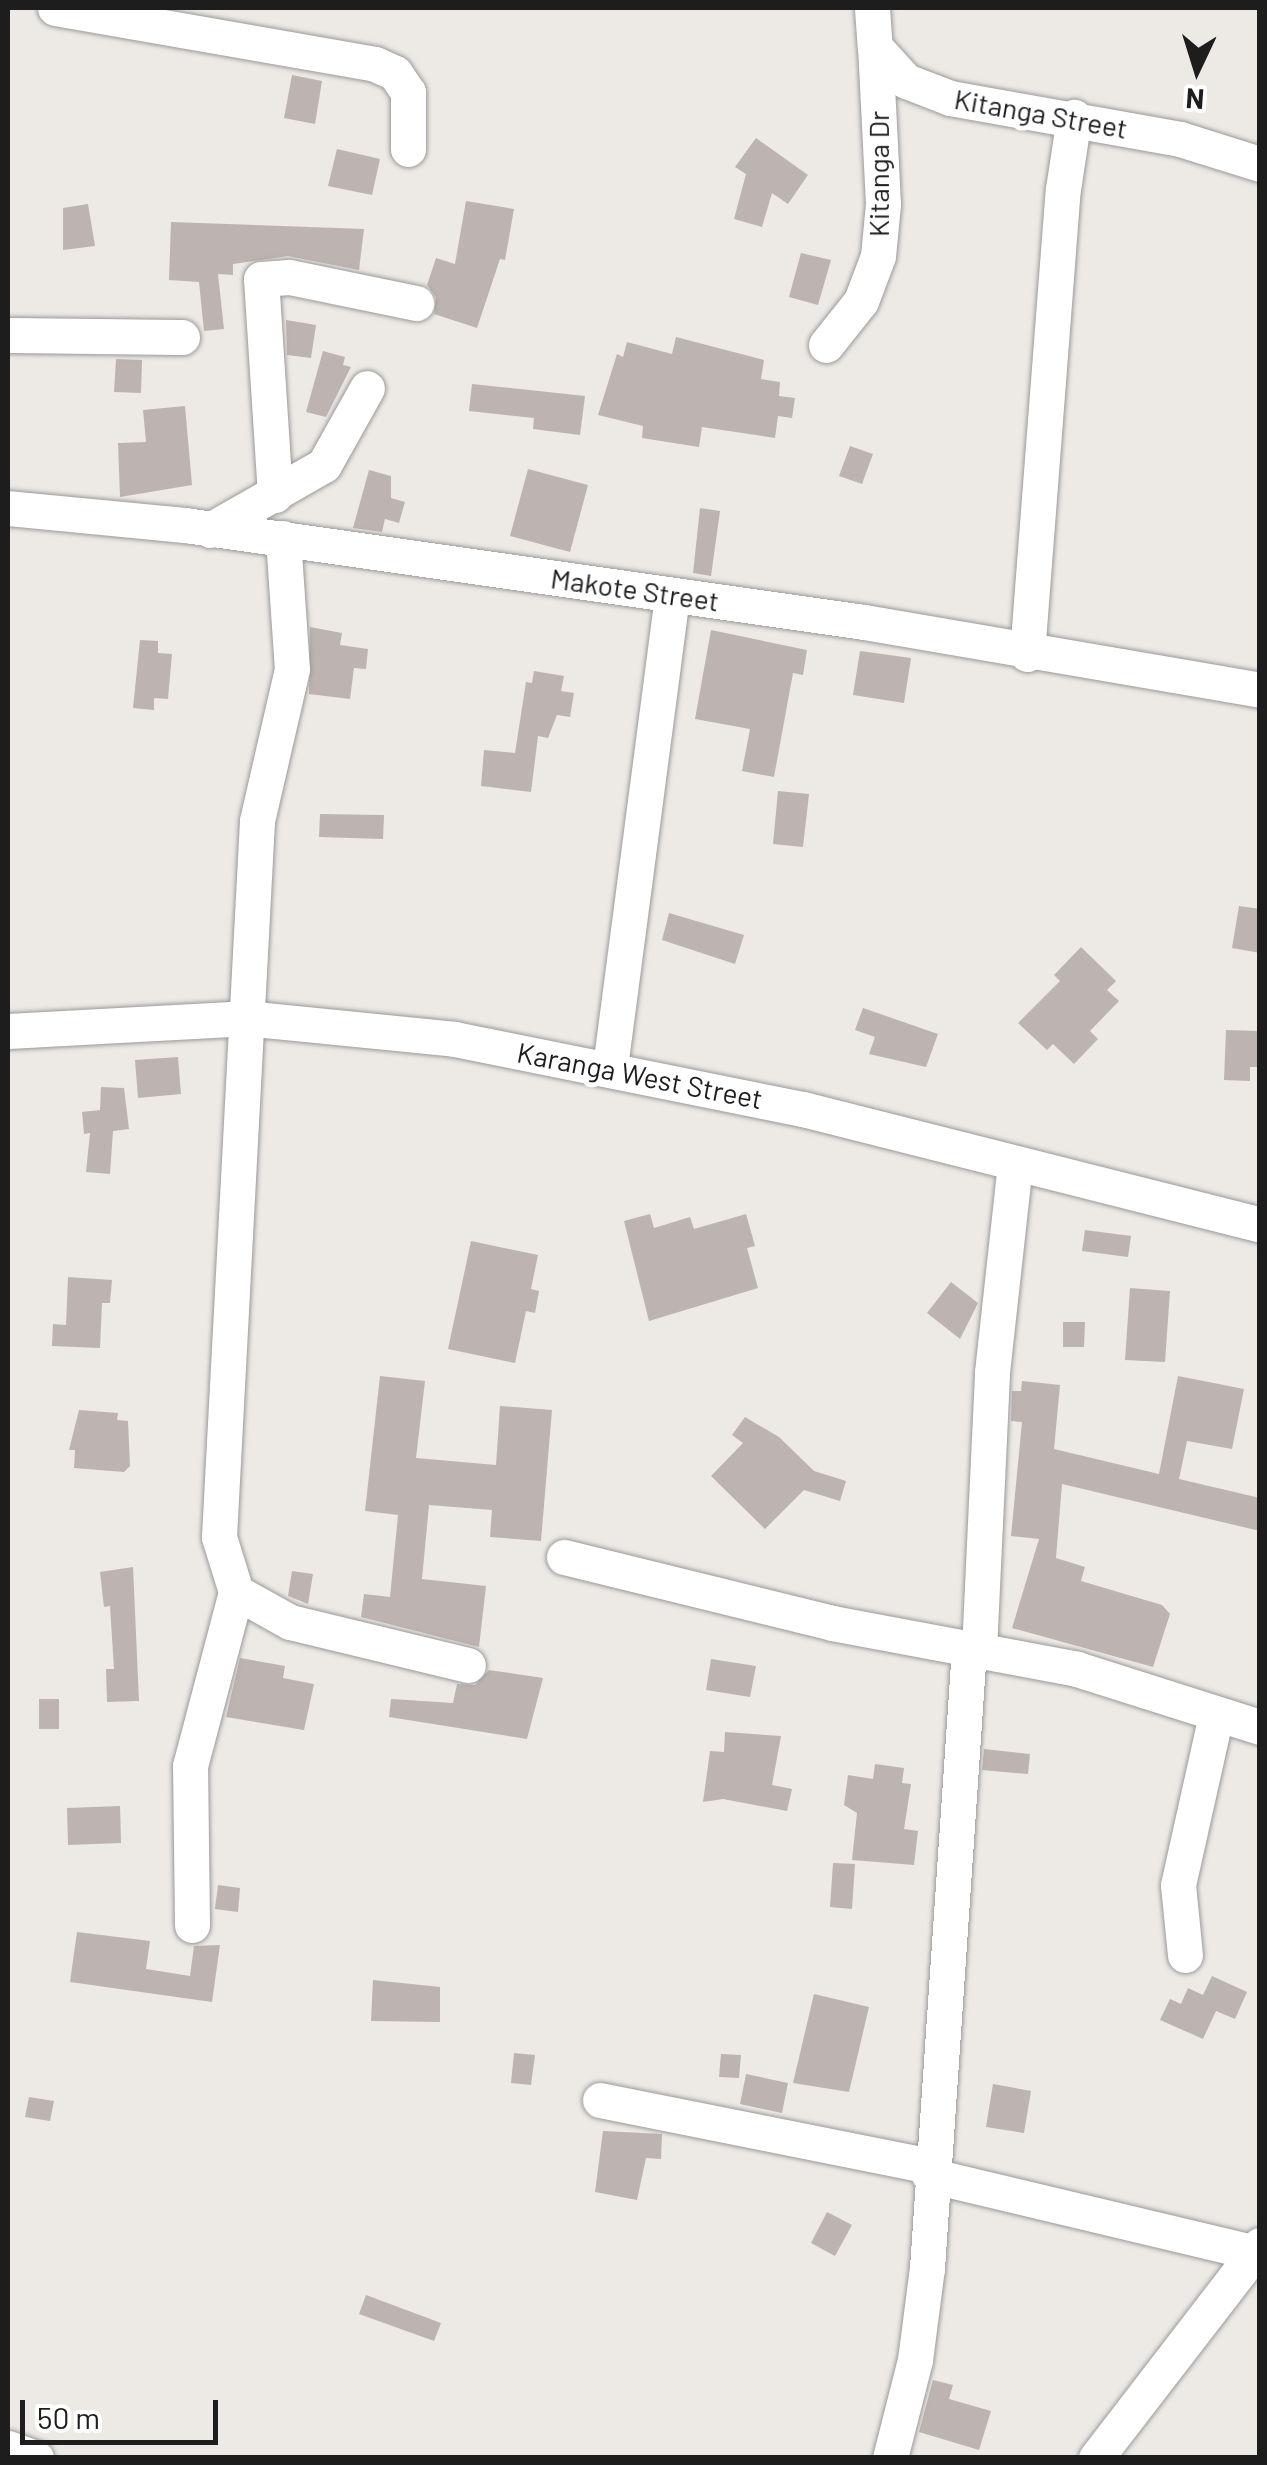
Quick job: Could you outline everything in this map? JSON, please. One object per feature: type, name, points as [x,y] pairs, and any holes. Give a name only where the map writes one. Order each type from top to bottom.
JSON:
[{"type":"street","points":[[55,8],[375,64],[395,73],[408,92],[408,149]]},
{"type":"street","points":[[872,8],[875,47]]},
{"type":"street","name":"Kitanga Street","points":[[875,47],[906,81],[950,98],[1074,117],[1260,164]]},
{"type":"street","name":"Kitanga Dr","points":[[826,345],[861,301],[878,256],[884,204],[875,47]]},
{"type":"street","points":[[1027,654],[1063,188],[1074,117]]},
{"type":"street","points":[[274,495],[261,279],[272,274],[416,303]]},
{"type":"street","points":[[8,335],[182,337]]},
{"type":"street","points":[[210,530],[324,465],[368,388]]},
{"type":"street","name":"Makote Street","points":[[8,508],[284,538],[672,594],[1260,690]]},
{"type":"street","points":[[192,1925],[190,1766],[236,1592],[219,1537],[219,1464],[234,1320],[257,821],[292,670],[284,538]]},
{"type":"street","points":[[610,1067],[672,594]]},
{"type":"street","name":"Karanga West Street","points":[[8,1031],[245,1018],[360,1026],[610,1067],[1260,1225]]},
{"type":"street","points":[[890,2458],[915,2360],[927,2268],[929,2171],[952,1948],[992,1372],[1015,1165]]},
{"type":"street","points":[[564,1557],[832,1623],[1076,1669],[1260,1727]]},
{"type":"street","points":[[236,1592],[290,1622],[468,1665]]},
{"type":"street","points":[[1185,1955],[1178,1886],[1216,1715]]},
{"type":"street","points":[[600,2100],[929,2171],[1256,2248],[1096,2458]]},
{"type":"street","points":[[8,2448],[36,2458]]},
{"type":"building","points":[[292,75],[322,81],[315,124],[284,118]]},
{"type":"building","points":[[756,138],[808,175],[788,204],[772,193],[762,227],[734,219],[746,174],[735,167]]},
{"type":"building","points":[[337,149],[380,159],[372,195],[328,186]]},
{"type":"building","points":[[466,201],[514,209],[505,260],[500,259],[477,328],[434,314],[436,297],[427,285],[436,258],[455,264]]},
{"type":"building","points":[[88,204],[95,246],[63,250],[63,208]]},
{"type":"building","points":[[171,222],[364,229],[359,270],[288,256],[233,264],[233,275],[218,274],[224,329],[204,331],[199,282],[169,280]]},
{"type":"building","points":[[801,253],[831,260],[818,305],[789,297]]},
{"type":"building","points":[[286,320],[316,325],[311,358],[287,355]]},
{"type":"building","points":[[676,337],[764,360],[761,379],[780,382],[779,396],[795,398],[792,418],[778,416],[775,438],[702,427],[699,447],[642,438],[643,426],[598,415],[617,354],[623,357],[627,342],[672,354]]},
{"type":"building","points":[[323,351],[345,357],[343,365],[351,367],[326,417],[306,412]]},
{"type":"building","points":[[116,359],[142,360],[141,393],[114,392]]},
{"type":"building","points":[[472,384],[585,396],[580,435],[533,429],[534,418],[469,411]]},
{"type":"building","points":[[185,406],[192,485],[120,497],[118,443],[146,442],[143,410]]},
{"type":"building","points":[[850,446],[873,454],[862,484],[839,476]]},
{"type":"building","points":[[528,469],[588,485],[570,552],[510,536]]},
{"type":"building","points":[[369,470],[391,476],[391,498],[405,502],[399,523],[385,519],[382,532],[353,528]]},
{"type":"building","points":[[700,508],[720,511],[711,576],[693,573]]},
{"type":"building","points":[[310,627],[342,633],[340,645],[368,649],[366,669],[354,668],[350,699],[309,694]]},
{"type":"building","points":[[711,630],[807,650],[803,675],[793,673],[774,777],[742,771],[750,729],[695,719]]},
{"type":"building","points":[[140,640],[158,641],[158,653],[172,654],[168,699],[154,698],[154,710],[133,708]]},
{"type":"building","points":[[860,651],[911,658],[904,703],[853,695]]},
{"type":"building","points":[[534,671],[564,676],[561,691],[574,693],[570,717],[557,715],[548,738],[538,736],[531,792],[481,786],[484,750],[515,753],[526,682],[532,683]]},
{"type":"building","points":[[778,791],[809,794],[803,847],[773,844]]},
{"type":"building","points":[[320,814],[384,815],[383,839],[319,837]]},
{"type":"building","points":[[1239,906],[1260,909],[1260,953],[1232,948]]},
{"type":"building","points":[[669,913],[744,935],[735,964],[662,940]]},
{"type":"building","points":[[1081,947],[1116,981],[1107,990],[1119,1001],[1090,1031],[1098,1039],[1074,1064],[1053,1044],[1047,1050],[1018,1023],[1060,981],[1054,975]]},
{"type":"building","points":[[863,1008],[938,1034],[926,1067],[869,1054],[875,1037],[855,1030]]},
{"type":"building","points":[[1226,1030],[1260,1031],[1260,1067],[1250,1067],[1250,1081],[1224,1080]]},
{"type":"building","points":[[178,1057],[181,1094],[138,1098],[135,1060]]},
{"type":"building","points":[[101,1087],[124,1088],[129,1129],[113,1131],[110,1174],[86,1172],[90,1133],[84,1134],[82,1112],[100,1110]]},
{"type":"building","points":[[650,1214],[654,1228],[690,1217],[694,1229],[746,1214],[755,1246],[747,1248],[758,1288],[649,1321],[624,1221]]},
{"type":"building","points":[[1085,1230],[1131,1236],[1128,1257],[1082,1251]]},
{"type":"building","points":[[471,1241],[538,1255],[531,1289],[539,1291],[535,1313],[526,1311],[515,1363],[448,1349]]},
{"type":"building","points":[[68,1277],[112,1280],[110,1303],[102,1303],[100,1348],[52,1346],[53,1324],[66,1325]]},
{"type":"building","points":[[951,1282],[978,1303],[960,1339],[927,1313]]},
{"type":"building","points":[[1130,1288],[1170,1291],[1165,1362],[1125,1360]]},
{"type":"building","points":[[1063,1322],[1085,1322],[1084,1347],[1063,1347]]},
{"type":"building","points":[[380,1376],[425,1381],[416,1458],[496,1465],[500,1406],[552,1410],[541,1541],[490,1537],[492,1510],[429,1505],[422,1579],[486,1586],[479,1647],[361,1617],[364,1594],[390,1597],[398,1515],[365,1511]]},
{"type":"building","points":[[1178,1376],[1244,1389],[1232,1449],[1187,1441],[1179,1479],[1260,1498],[1260,1531],[1062,1484],[1056,1558],[1085,1567],[1081,1581],[1162,1605],[1170,1614],[1153,1667],[1012,1628],[1039,1539],[1011,1536],[1022,1422],[1011,1421],[1012,1391],[1021,1391],[1022,1381],[1060,1385],[1054,1449],[1159,1474]]},
{"type":"building","points":[[79,1410],[118,1413],[117,1420],[128,1421],[130,1466],[124,1472],[74,1468],[75,1450],[69,1450]]},
{"type":"building","points":[[745,1417],[779,1437],[814,1471],[846,1481],[840,1501],[804,1490],[765,1529],[711,1476],[743,1443],[732,1435]]},
{"type":"building","points":[[133,1567],[139,1701],[107,1702],[106,1669],[114,1669],[110,1606],[104,1607],[100,1572]]},
{"type":"building","points":[[292,1571],[313,1574],[308,1604],[288,1596]]},
{"type":"building","points":[[240,1658],[285,1666],[283,1678],[314,1684],[304,1730],[226,1717]]},
{"type":"building","points":[[711,1659],[756,1666],[750,1697],[706,1690]]},
{"type":"building","points":[[489,1670],[543,1678],[527,1739],[389,1717],[391,1699],[453,1703],[457,1684],[475,1685]]},
{"type":"building","points":[[39,1699],[59,1699],[59,1729],[39,1729]]},
{"type":"building","points":[[725,1732],[781,1736],[772,1785],[792,1789],[787,1811],[723,1799],[703,1802],[710,1751],[724,1752]]},
{"type":"building","points":[[984,1749],[1030,1754],[1028,1774],[982,1770]]},
{"type":"building","points":[[875,1764],[904,1768],[902,1783],[911,1784],[904,1829],[918,1831],[914,1865],[852,1860],[857,1813],[844,1805],[848,1775],[873,1779]]},
{"type":"building","points":[[120,1806],[121,1843],[68,1845],[67,1808]]},
{"type":"building","points":[[833,1863],[855,1864],[852,1909],[830,1907]]},
{"type":"building","points":[[218,1885],[240,1888],[238,1912],[215,1909]]},
{"type":"building","points":[[77,1932],[150,1941],[146,1969],[190,1976],[194,1946],[220,1945],[212,2002],[70,1982]]},
{"type":"building","points":[[1212,1976],[1247,1992],[1235,2019],[1216,2011],[1203,2039],[1160,2020],[1170,1999],[1181,2004],[1188,1988],[1203,1995]]},
{"type":"building","points":[[373,1980],[440,1987],[440,2022],[371,2021]]},
{"type":"building","points":[[814,1994],[869,2007],[849,2092],[793,2083]]},
{"type":"building","points":[[514,2053],[535,2055],[531,2085],[511,2083]]},
{"type":"building","points":[[721,2054],[741,2055],[739,2078],[719,2077]]},
{"type":"building","points":[[746,2074],[788,2083],[782,2113],[740,2104]]},
{"type":"building","points":[[993,2084],[1031,2091],[1024,2133],[986,2127]]},
{"type":"building","points":[[29,2097],[54,2101],[50,2121],[25,2117]]},
{"type":"building","points":[[603,2131],[662,2134],[661,2159],[646,2158],[637,2200],[595,2192]]},
{"type":"building","points":[[827,2212],[852,2225],[835,2256],[811,2243]]},
{"type":"building","points":[[366,2295],[441,2323],[434,2341],[359,2314]]},
{"type":"building","points":[[933,2380],[953,2385],[949,2399],[991,2411],[979,2450],[919,2432]]}]
